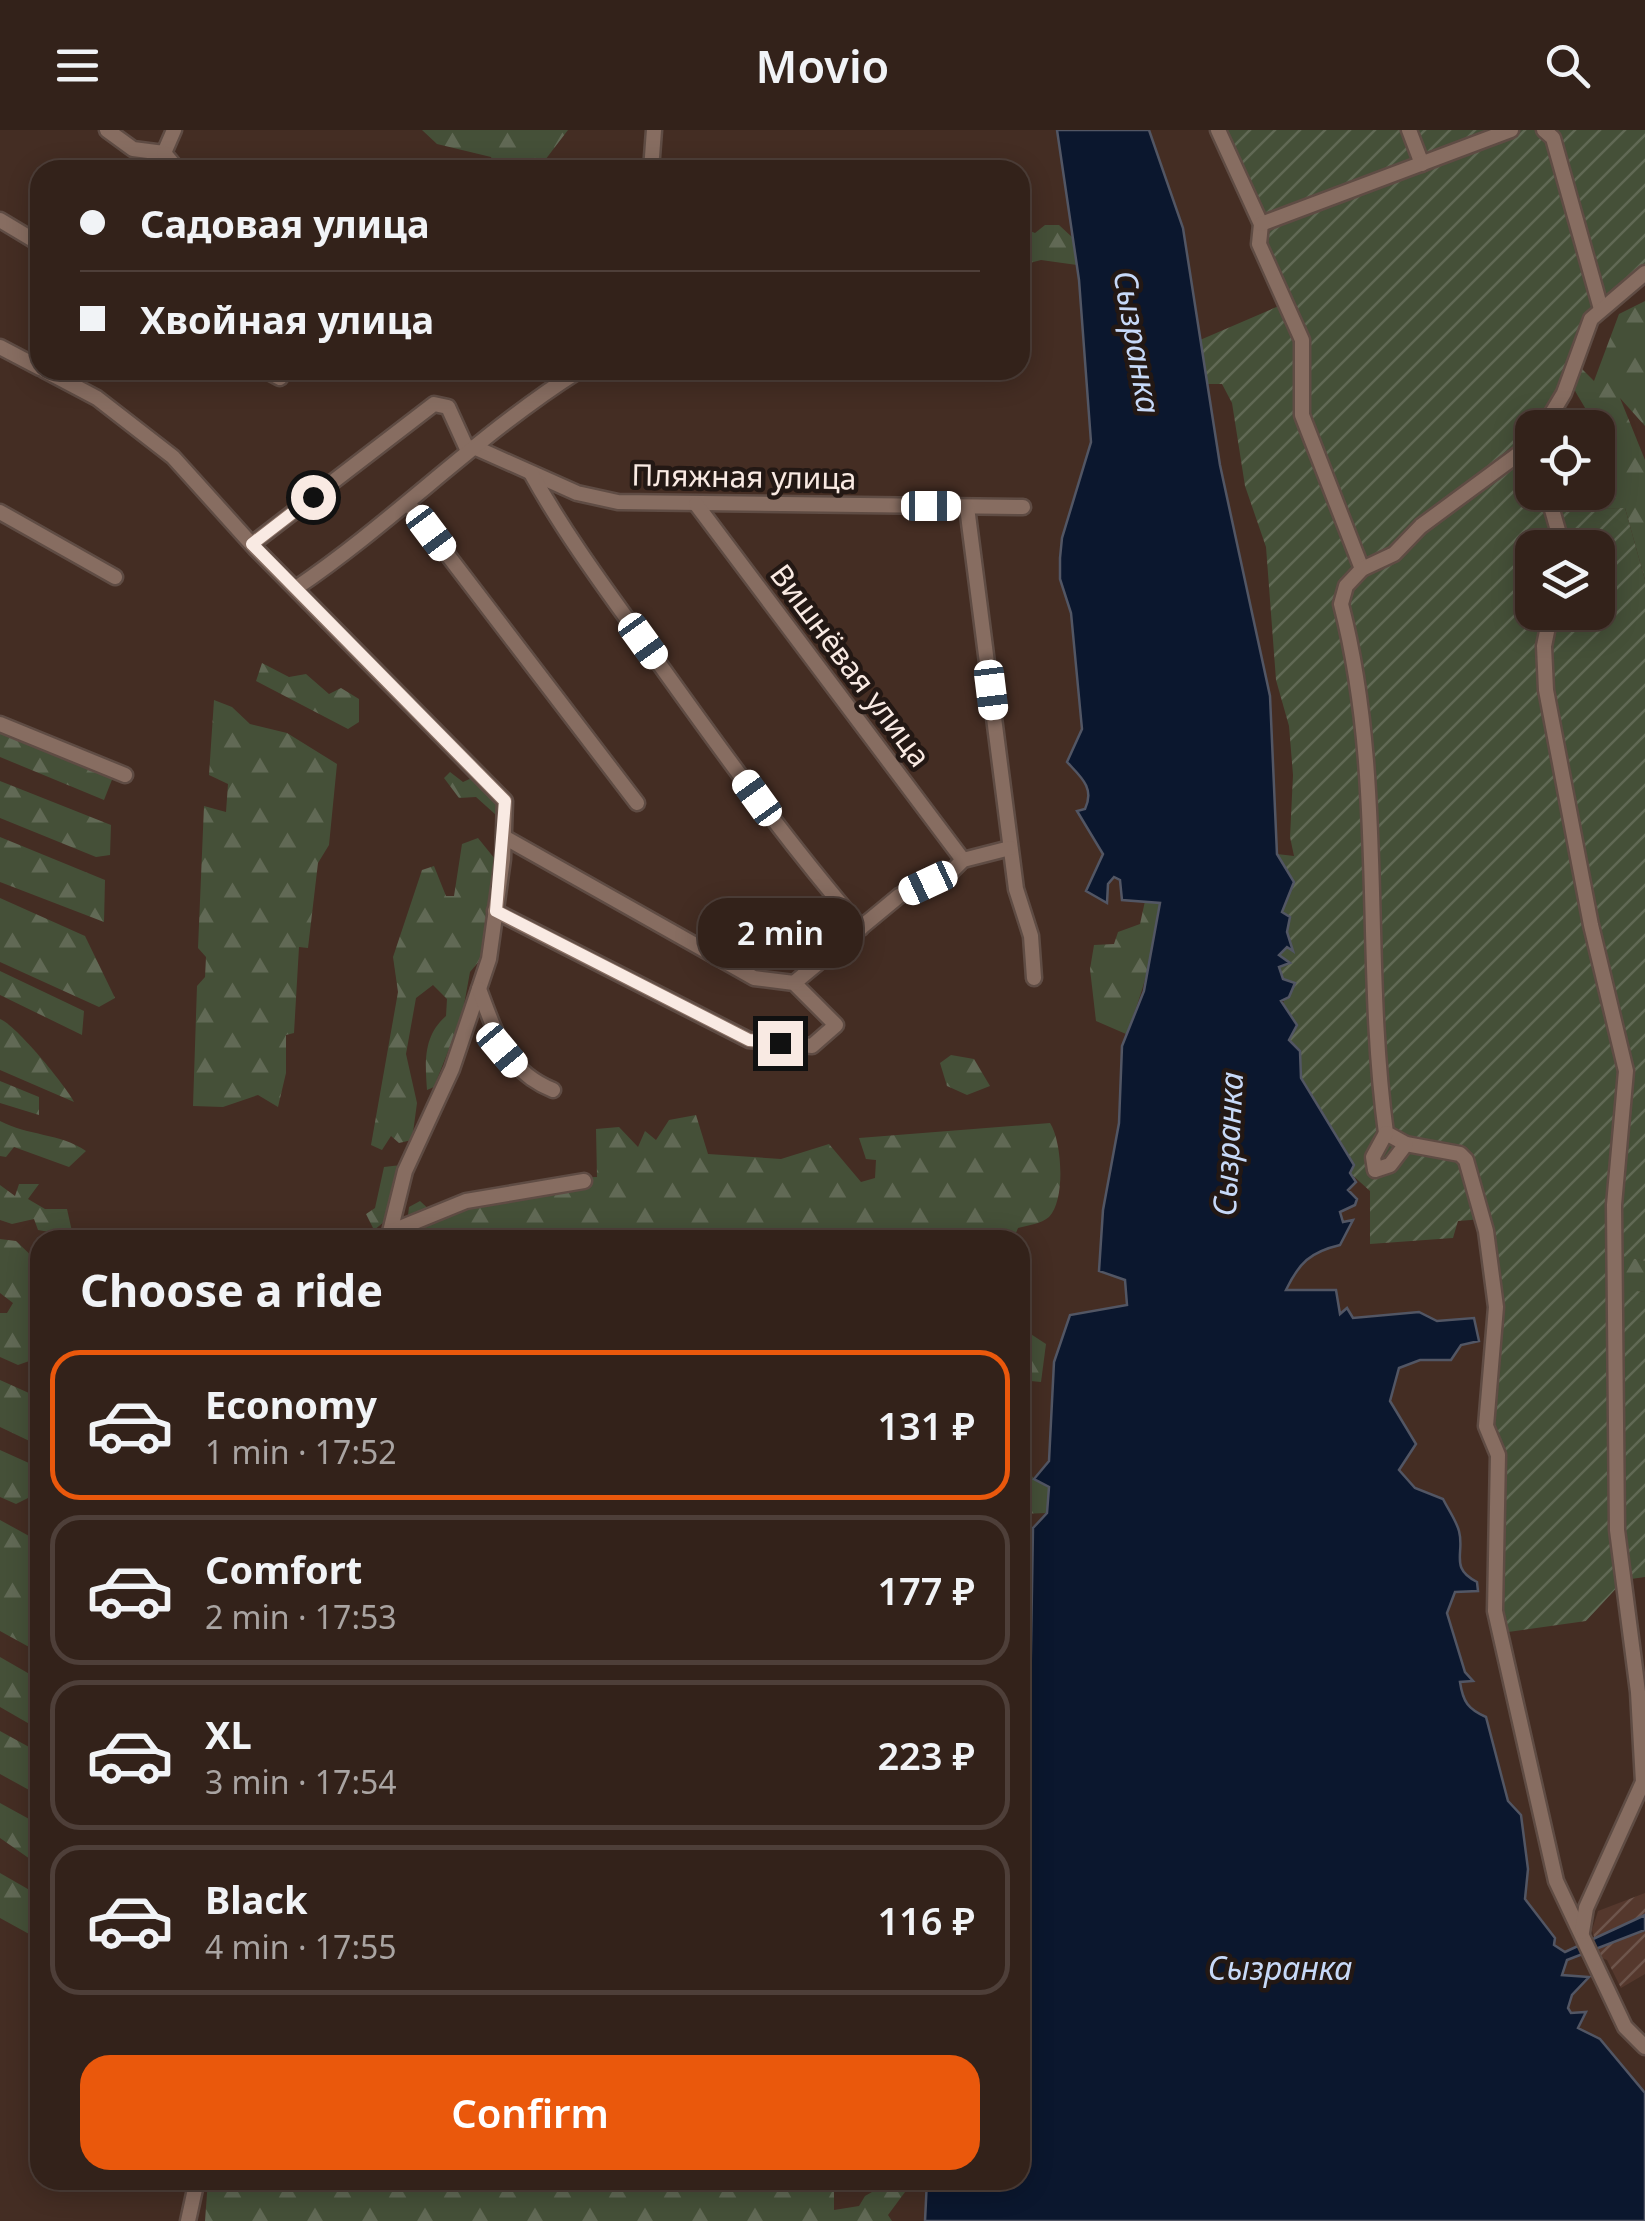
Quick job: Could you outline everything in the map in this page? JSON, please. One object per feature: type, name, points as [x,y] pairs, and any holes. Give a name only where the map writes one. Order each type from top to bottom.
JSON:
[{"type":"street","points":[[106,130],[133,148],[164,153],[170,160]]},
{"type":"street","points":[[164,153],[174,130]]},
{"type":"street","points":[[652,160],[654,130]]},
{"type":"street","points":[[1218,130],[1260,224],[1260,244],[1302,340],[1302,415],[1362,569]]},
{"type":"street","points":[[1409,130],[1422,164]]},
{"type":"street","points":[[1260,224],[1512,130]]},
{"type":"street","points":[[1544,130],[1554,138],[1601,309]]},
{"type":"street","points":[[0,220],[30,238]]},
{"type":"street","points":[[1554,410],[1564,393],[1591,319],[1645,273]]},
{"type":"street","points":[[0,347],[30,363]]},
{"type":"street","points":[[63,380],[97,398],[182,467],[252,544],[505,801],[496,911],[479,988],[452,1069],[405,1171],[390,1230]]},
{"type":"street","points":[[296,588],[360,545],[471,449],[564,380]]},
{"type":"street","points":[[252,544],[434,404],[448,407],[471,449]]},
{"type":"street","name":"Пляжная улица","points":[[471,449],[577,494],[618,502],[1024,507]]},
{"type":"street","points":[[1406,1144],[1390,1165],[1375,1170],[1372,1156],[1386,1133],[1376,1038],[1370,781],[1358,682],[1341,604],[1346,586],[1362,569],[1394,554],[1421,526],[1515,457]]},
{"type":"street","points":[[531,473],[557,520],[686,702],[804,862],[861,928]]},
{"type":"street","points":[[408,503],[638,803]]},
{"type":"street","name":"Вишнёвая улица","points":[[696,504],[963,860]]},
{"type":"street","points":[[968,506],[1010,848],[1016,888],[1031,936],[1034,978]]},
{"type":"street","points":[[0,512],[114,576]]},
{"type":"street","points":[[1547,630],[1546,690],[1591,925],[1626,1071],[1614,1205],[1618,1530],[1638,1692],[1643,1782],[1586,1908],[1583,1936]]},
{"type":"street","points":[[0,724],[124,774]]},
{"type":"street","points":[[496,911],[749,1040],[812,1046],[836,1026],[794,983],[754,978],[504,837]]},
{"type":"street","points":[[794,983],[899,896],[950,872],[963,860],[1010,848]]},
{"type":"street","points":[[479,988],[502,1050],[527,1079],[554,1090]]},
{"type":"street","points":[[1386,1133],[1406,1144],[1460,1154],[1466,1160],[1486,1231],[1496,1307],[1486,1426],[1498,1454],[1495,1611],[1556,1881],[1626,2027],[1645,2046]]},
{"type":"street","points":[[402,1230],[466,1201],[584,1181]]},
{"type":"street","points":[[188,2221],[195,2190]]},
{"type":"shaded area","points":[[1645,1893],[1645,1974],[1621,1988],[1607,1960],[1600,1957],[1592,1930],[1598,1911]]},
{"type":"green space","points":[[422,130],[568,130],[545,160],[492,160],[437,144]]},
{"type":"green space","points":[[1218,130],[1645,130],[1645,273],[1596,313],[1551,410],[1515,410],[1515,510],[1625,508],[1645,580],[1645,1261],[1622,1256],[1621,1289],[1645,1292],[1645,1577],[1624,1580],[1586,1621],[1501,1633],[1498,1455],[1486,1426],[1492,1334],[1483,1219],[1458,1221],[1453,1238],[1370,1244],[1370,1191],[1350,1173],[1354,1165],[1301,1078],[1289,1040],[1279,967],[1289,964],[1278,955],[1287,946],[1292,949],[1282,912],[1294,882],[1277,854],[1294,856],[1290,837],[1293,775],[1289,726],[1276,680],[1266,547],[1245,486],[1232,403],[1222,384],[1207,384],[1200,340],[1288,302],[1259,244],[1260,224]]},
{"type":"green space","points":[[1045,225],[1059,225],[1073,238],[1077,265],[1041,260],[1030,263],[1030,231],[1035,233]]},
{"type":"green space","points":[[1645,301],[1645,426],[1620,398],[1645,460],[1645,580],[1625,508],[1615,508],[1615,410],[1586,410],[1569,377],[1578,365],[1594,381],[1619,314]]},
{"type":"green space","points":[[262,663],[289,677],[306,674],[329,694],[341,688],[359,699],[359,722],[348,729],[256,681]]},
{"type":"green space","points":[[214,700],[232,707],[250,724],[287,733],[337,764],[329,845],[318,863],[308,948],[299,947],[294,1033],[286,1035],[286,1073],[278,1107],[258,1095],[223,1107],[193,1106],[197,986],[205,977],[206,957],[198,948],[204,806],[226,812],[228,784],[209,775]]},
{"type":"green space","points":[[0,720],[115,772],[104,800],[0,757]]},
{"type":"green space","points":[[450,772],[463,782],[474,777],[502,806],[496,815],[476,797],[459,798],[444,778]]},
{"type":"green space","points":[[0,781],[111,825],[110,855],[96,857],[0,818]]},
{"type":"green space","points":[[0,837],[105,880],[104,922],[0,882]]},
{"type":"green space","points":[[478,838],[499,864],[480,960],[470,972],[462,1016],[434,1087],[427,1090],[427,1050],[433,1032],[446,1016],[447,999],[433,985],[416,998],[406,1054],[417,1103],[412,1140],[399,1143],[391,1136],[382,1150],[371,1145],[398,992],[393,957],[422,870],[434,866],[446,896],[454,896],[462,844]]},
{"type":"green space","points":[[0,898],[85,936],[115,998],[99,1007],[0,962]]},
{"type":"green space","points":[[1145,901],[1160,902],[1158,919],[1152,953],[1126,1034],[1096,1021],[1090,969],[1094,945],[1114,944],[1118,932],[1140,924]]},
{"type":"green space","points":[[0,971],[84,1011],[82,1035],[0,995]]},
{"type":"green space","points":[[0,1019],[28,1043],[74,1102],[0,1070]]},
{"type":"green space","points":[[951,1055],[974,1059],[990,1086],[967,1095],[947,1086],[940,1063]]},
{"type":"green space","points":[[0,1081],[39,1097],[39,1115],[0,1103]]},
{"type":"green space","points":[[696,1115],[708,1154],[781,1159],[829,1144],[861,1182],[875,1178],[876,1160],[866,1159],[859,1138],[1050,1123],[1059,1156],[1058,1198],[1049,1217],[1017,1230],[406,1230],[409,1207],[420,1201],[435,1215],[569,1178],[597,1177],[596,1129],[619,1127],[638,1147],[645,1131],[656,1140],[669,1120]]},
{"type":"green space","points":[[0,1121],[86,1151],[69,1167],[14,1147],[6,1157],[0,1156]]},
{"type":"green space","points":[[401,1165],[384,1222],[374,1230],[366,1214],[375,1208],[384,1167]]},
{"type":"green space","points":[[19,1184],[39,1184],[28,1199],[45,1209],[67,1209],[72,1230],[38,1230],[34,1219],[12,1224],[0,1220],[0,1185],[15,1196]]},
{"type":"green space","points":[[0,1239],[16,1241],[30,1254],[30,1361],[18,1365],[0,1357],[0,1313],[7,1313],[13,1303],[0,1293]]},
{"type":"green space","points":[[1622,1255],[1645,1261],[1645,1292],[1621,1290]]},
{"type":"green space","points":[[1030,1334],[1046,1344],[1041,1382],[1030,1381]]},
{"type":"green space","points":[[0,1380],[30,1394],[30,1441],[0,1427]]},
{"type":"green space","points":[[0,1450],[30,1464],[30,1499],[16,1504],[0,1497]]},
{"type":"green space","points":[[1030,1473],[1049,1486],[1047,1513],[1030,1514]]},
{"type":"green space","points":[[0,1520],[30,1536],[30,1648],[0,1631]]},
{"type":"green space","points":[[1030,1588],[1032,1588],[1030,1796]]},
{"type":"green space","points":[[0,1657],[30,1674],[30,1724],[0,1707]]},
{"type":"green space","points":[[0,1731],[30,1748],[30,1790],[0,1774]]},
{"type":"green space","points":[[0,1803],[30,1820],[30,1859],[0,1838]]},
{"type":"green space","points":[[0,1873],[30,1890],[30,1934],[0,1918]]},
{"type":"green space","points":[[207,2190],[834,2190],[834,2210],[859,2206],[865,2196],[876,2190],[907,2190],[888,2215],[892,2221],[205,2221]]},
{"type":"water","name":"Сызранка","points":[[1057,130],[1149,130],[1183,228],[1220,465],[1270,696],[1277,854],[1294,882],[1282,912],[1290,917],[1287,932],[1293,951],[1287,947],[1279,955],[1290,963],[1279,967],[1283,979],[1295,983],[1289,997],[1281,1001],[1297,1025],[1289,1040],[1300,1051],[1301,1078],[1354,1165],[1350,1173],[1356,1182],[1348,1190],[1357,1199],[1355,1205],[1340,1212],[1343,1222],[1353,1220],[1340,1245],[1307,1260],[1286,1290],[1336,1290],[1340,1314],[1347,1308],[1353,1318],[1419,1312],[1437,1321],[1474,1318],[1479,1341],[1461,1345],[1451,1360],[1420,1360],[1399,1368],[1390,1401],[1416,1444],[1399,1470],[1415,1488],[1443,1499],[1459,1531],[1463,1571],[1477,1582],[1478,1591],[1455,1592],[1447,1613],[1465,1672],[1473,1681],[1460,1682],[1463,1695],[1471,1708],[1486,1717],[1508,1801],[1521,1815],[1528,1869],[1525,1899],[1555,1938],[1554,1945],[1565,1952],[1645,1915],[1645,1930],[1567,1960],[1562,1975],[1589,1977],[1572,1995],[1568,2008],[1571,2013],[1586,2012],[1578,2028],[1600,2039],[1645,2093],[1645,2221],[925,2221],[927,2190],[1030,2190],[1033,1528],[1047,1513],[1049,1487],[1034,1479],[1049,1461],[1054,1362],[1070,1315],[1127,1305],[1125,1280],[1099,1271],[1103,1210],[1119,1123],[1122,1046],[1144,991],[1160,903],[1122,900],[1120,880],[1114,877],[1108,884],[1107,903],[1086,891],[1103,854],[1077,811],[1085,809],[1087,789],[1067,762],[1082,729],[1071,613],[1060,579],[1060,558],[1062,538],[1091,442],[1079,280]]},
{"type":"route","points":[[313,497],[252,544],[505,801],[496,911],[749,1040],[780,1043]]}]
